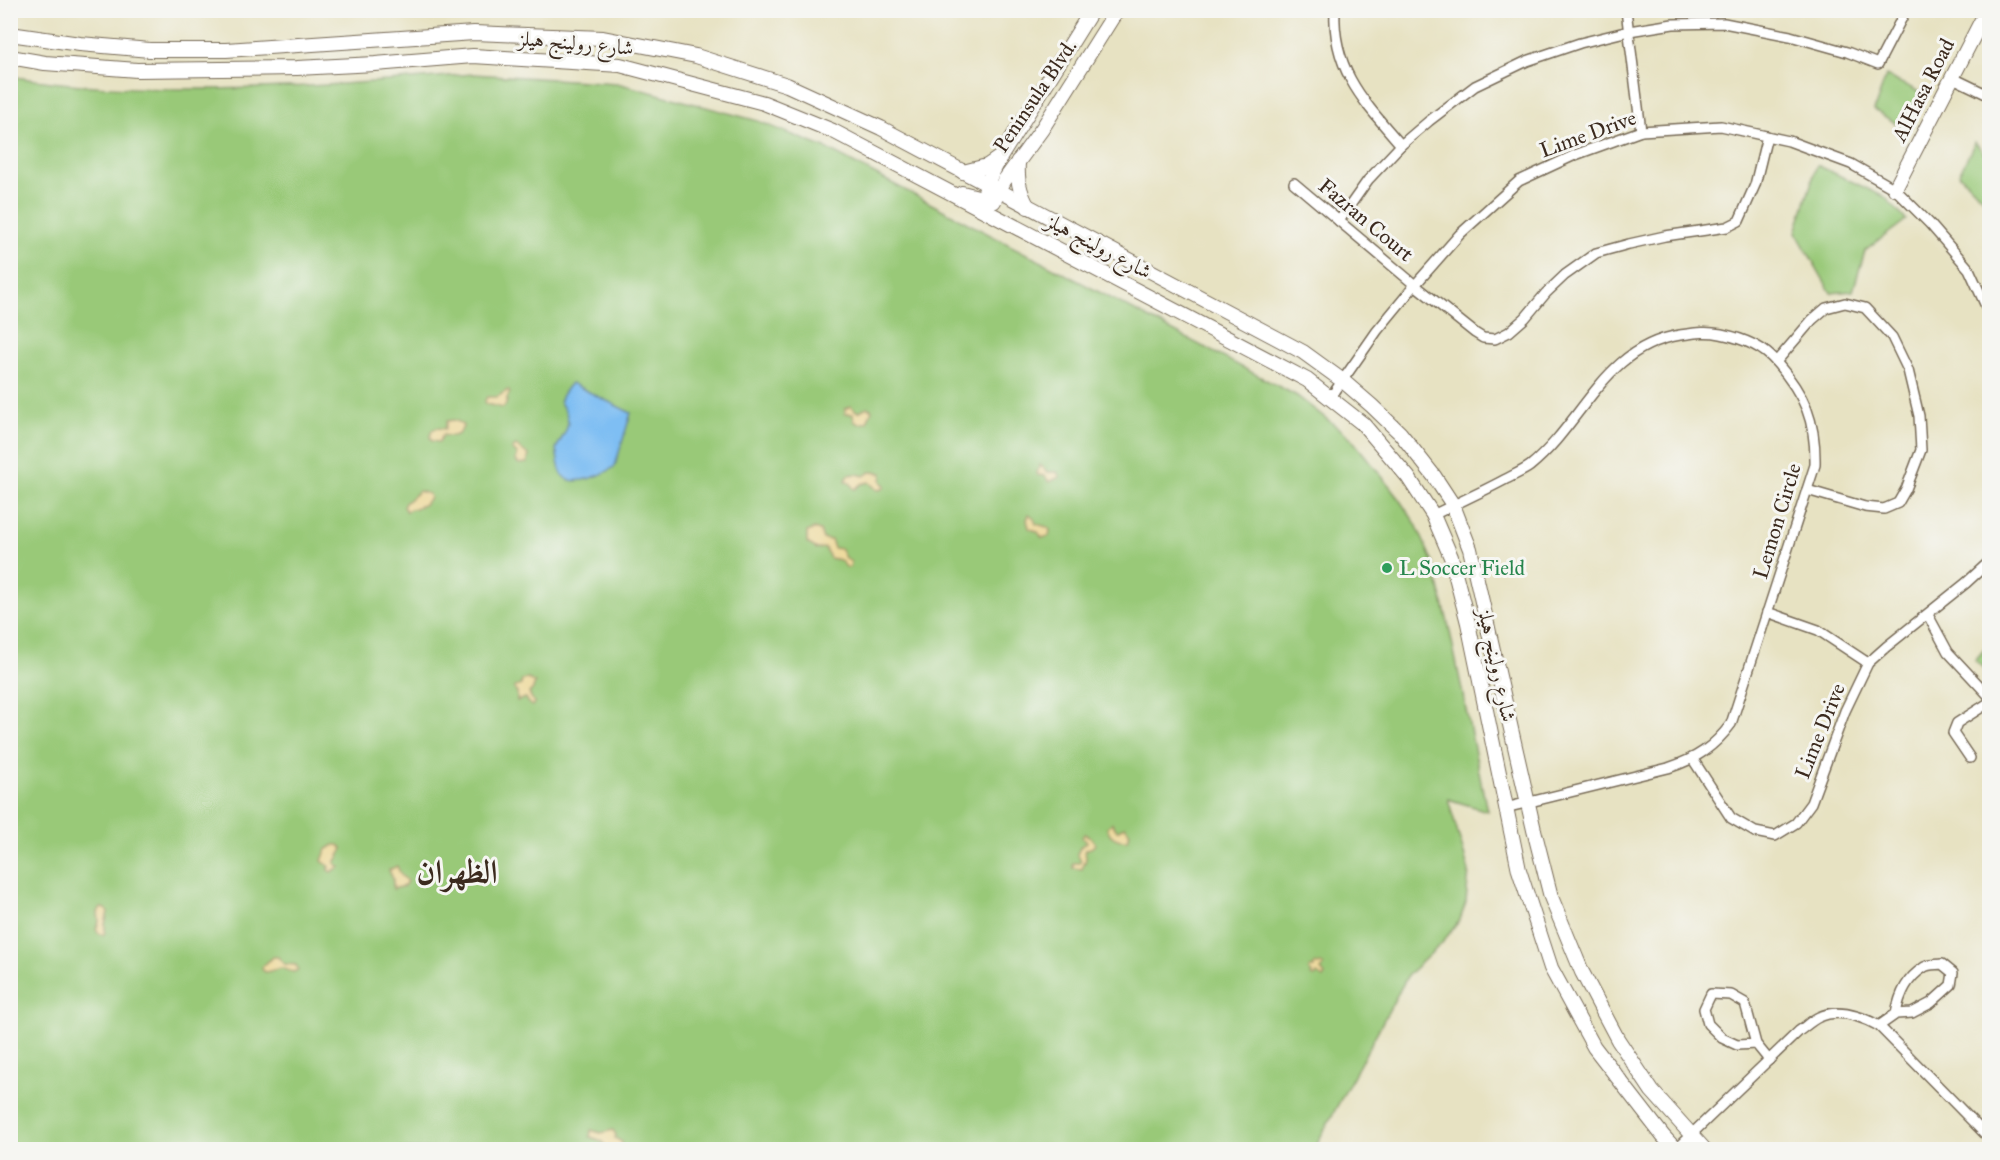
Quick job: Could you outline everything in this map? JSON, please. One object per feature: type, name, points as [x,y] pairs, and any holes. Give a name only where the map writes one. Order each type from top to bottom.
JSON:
[{"type":"main road","name":"Peninsula Blvd.","points":[[994,192],[1001,156],[1092,10]]},
{"type":"main road","name":"Peninsula Blvd.","points":[[994,192],[1042,129],[1117,10]]},
{"type":"main road","name":"AlHasa Road","points":[[1896,189],[1987,10]]},
{"type":"main road","name":"شارع رولينج هيلز","points":[[10,34],[80,44],[150,50],[226,50],[474,33],[603,38],[696,56],[787,85],[880,128],[963,172],[994,192],[1028,207],[1303,352],[1343,381],[1400,433],[1434,476],[1453,505],[1470,549],[1551,897],[1582,972],[1618,1040],[1646,1083],[1705,1149]]},
{"type":"main road","name":"شارع رولينج هيلز","points":[[10,57],[45,63],[137,70],[297,68],[473,56],[620,65],[764,103],[833,130],[1307,380],[1332,397],[1363,424],[1408,477],[1432,515],[1451,557],[1460,591],[1519,870],[1551,968],[1594,1047],[1676,1149]]},
{"type":"main road","points":[[963,172],[987,166],[1001,156]]},
{"type":"main road","points":[[1018,161],[1017,182],[1028,207]]},
{"type":"main road","points":[[948,191],[994,192],[996,216]]},
{"type":"main road","points":[[1155,300],[1167,280]]},
{"type":"street","points":[[1335,10],[1334,31],[1344,70],[1374,113],[1401,145]]},
{"type":"street","points":[[1626,10],[1641,131]]},
{"type":"street","points":[[1339,221],[1368,180],[1401,145],[1429,121],[1475,86],[1527,61],[1580,43],[1629,31],[1673,24],[1724,23],[1790,36],[1847,52],[1878,64],[1906,10]]},
{"type":"street","points":[[1953,78],[1989,97]]},
{"type":"street","name":"Lime Drive","points":[[1332,397],[1377,331],[1415,285],[1460,234],[1519,181],[1575,155],[1641,131],[1721,126],[1789,141],[1851,164],[1896,189],[1930,224],[1969,269],[1989,315]]},
{"type":"street","name":"Fazran Court","points":[[1294,183],[1475,333],[1483,338],[1495,339],[1509,332],[1525,318],[1552,287],[1596,254],[1647,240],[1727,227],[1739,221],[1755,185],[1767,136]]},
{"type":"street","points":[[1777,358],[1826,308],[1845,303],[1865,308],[1892,337],[1908,370],[1919,416],[1921,450],[1913,473],[1898,503],[1884,509],[1865,507],[1807,490]]},
{"type":"street","name":"Lemon Circle","points":[[1432,515],[1528,467],[1553,445],[1601,383],[1624,358],[1660,338],[1707,331],[1743,339],[1777,358],[1794,382],[1810,416],[1816,441],[1815,465],[1731,724],[1719,740],[1692,758],[1668,768],[1505,808]]},
{"type":"street","name":"Lime Drive","points":[[1692,758],[1731,818],[1755,832],[1775,836],[1796,823],[1811,803],[1845,711],[1868,663],[1886,646],[1928,615],[1989,561]]},
{"type":"street","points":[[1767,612],[1818,630],[1868,663]]},
{"type":"street","points":[[1928,615],[1948,652],[1989,697]]},
{"type":"street","points":[[1970,759],[1953,733],[1957,723],[1989,702]]},
{"type":"street","points":[[1879,1026],[1896,1014],[1912,1013],[1931,1004],[1951,985],[1953,973],[1942,964],[1924,966],[1907,984],[1899,999],[1896,1014]]},
{"type":"street","points":[[1756,1044],[1737,1044],[1722,1038],[1708,1024],[1704,1009],[1711,994],[1731,995],[1745,1004],[1756,1044],[1769,1060]]},
{"type":"street","points":[[1676,1149],[1799,1031],[1819,1017],[1839,1013],[1862,1017],[1879,1026],[1989,1139]]},
{"type":"green space","points":[[473,74],[617,83],[758,121],[825,148],[1297,396],[1350,437],[1392,489],[1416,524],[1433,563],[1449,627],[1487,811],[1448,799],[1469,871],[1466,902],[1460,920],[1442,943],[1408,975],[1314,1149],[11,1149],[10,76],[103,87],[196,89],[266,88]]},
{"type":"green space","points":[[1886,76],[1922,93],[1900,126],[1874,110]]},
{"type":"green space","points":[[1975,142],[1989,159],[1989,205],[1959,174]]},
{"type":"green space","points":[[1817,165],[1885,197],[1906,220],[1865,251],[1853,291],[1831,293],[1796,232]]},
{"type":"green space","points":[[1989,644],[1989,674],[1975,660]]},
{"type":"sand","points":[[508,390],[510,393],[503,408],[486,404],[487,397],[497,397]]},
{"type":"sand","points":[[850,406],[858,412],[867,407],[871,409],[867,422],[859,424],[854,421],[853,414],[845,414],[845,409]]},
{"type":"sand","points":[[454,420],[463,426],[458,434],[443,435],[439,442],[432,441],[430,437],[432,430],[445,429],[447,421]]},
{"type":"sand","points":[[516,446],[529,455],[527,463],[519,464],[516,461],[517,454],[512,449]]},
{"type":"sand","points":[[1040,465],[1048,472],[1057,472],[1060,477],[1049,482],[1045,476],[1038,475]]},
{"type":"sand","points":[[870,472],[882,473],[881,481],[885,486],[883,489],[877,490],[869,482],[855,489],[845,481],[848,475],[864,476]]},
{"type":"sand","points":[[419,491],[429,494],[430,498],[423,505],[406,511],[403,507],[405,503]]},
{"type":"sand","points":[[1029,514],[1034,518],[1036,524],[1050,530],[1049,536],[1042,538],[1038,532],[1029,528],[1027,520]]},
{"type":"sand","points":[[814,529],[820,531],[823,539],[831,540],[834,548],[841,549],[845,558],[851,562],[850,567],[847,568],[840,560],[830,558],[825,548],[817,549],[807,543],[807,532]]},
{"type":"sand","points":[[528,679],[535,683],[529,693],[534,703],[532,706],[526,698],[517,701],[517,693],[514,689],[521,685],[522,680]]},
{"type":"sand","points":[[1112,823],[1117,831],[1125,826],[1130,833],[1127,840],[1120,840],[1112,836],[1107,827]]},
{"type":"sand","points":[[1084,834],[1091,837],[1095,843],[1093,847],[1085,850],[1086,859],[1082,869],[1073,868],[1073,863],[1081,861],[1077,854],[1087,841],[1082,838]]},
{"type":"sand","points":[[339,845],[343,849],[335,863],[340,867],[331,872],[328,870],[329,866],[322,861],[326,850]]},
{"type":"sand","points":[[397,866],[407,881],[404,886],[393,889],[393,879],[389,870]]},
{"type":"sand","points":[[101,908],[108,912],[103,935],[96,929],[99,922],[98,912]]},
{"type":"sand","points":[[273,957],[278,957],[284,964],[296,965],[298,970],[293,972],[281,968],[263,971],[262,967]]},
{"type":"sand","points":[[1314,964],[1324,966],[1321,970],[1325,975],[1323,978],[1317,974],[1315,977],[1311,976],[1312,973],[1309,971],[1310,968],[1314,968]]},
{"type":"sand","points":[[591,1130],[601,1133],[613,1130],[615,1138],[622,1142],[621,1149],[607,1149],[602,1141],[590,1137]]},
{"type":"water","points":[[571,383],[631,413],[615,466],[598,476],[575,481],[569,480],[562,474],[556,449],[568,425],[567,415],[560,401]]},
{"type":"place","name":"L Soccer Field","points":[[1387,568]]},
{"type":"district","name":"الظهران","points":[[457,872]]}]
